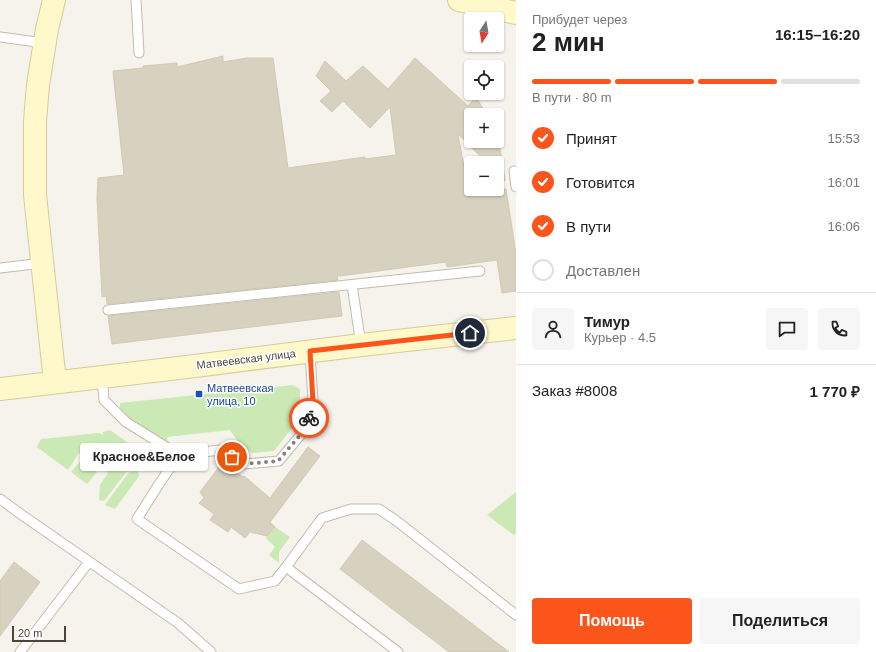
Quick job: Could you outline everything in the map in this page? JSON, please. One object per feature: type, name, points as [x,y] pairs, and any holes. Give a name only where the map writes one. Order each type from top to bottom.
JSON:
[{"type":"street","points":[[54,0],[44,43],[38,85],[35,121],[35,195],[55,382]]},
{"type":"street","points":[[459,0],[516,13]]},
{"type":"street","name":"Матвеевская улица","points":[[0,389],[310,351],[516,328]]},
{"type":"lane","points":[[136,0],[139,53]]},
{"type":"lane","points":[[0,37],[44,43]]},
{"type":"lane","points":[[514,171],[516,187]]},
{"type":"lane","points":[[0,268],[42,264]]},
{"type":"lane","points":[[108,310],[480,271]]},
{"type":"lane","points":[[352,285],[361,345]]},
{"type":"lane","points":[[102,377],[104,400],[126,422],[179,455],[220,450],[244,464],[278,461],[308,426],[313,401],[310,351]]},
{"type":"lane","points":[[179,455],[137,519],[239,589],[275,581],[322,518],[351,509],[379,509],[398,522],[516,615]]},
{"type":"lane","points":[[0,498],[22,516],[178,623],[210,652]]},
{"type":"lane","points":[[20,652],[89,562]]},
{"type":"lane","points":[[286,567],[398,652]]},
{"type":"green space","points":[[293,385],[300,389],[299,419],[274,451],[252,453],[241,446],[230,430],[167,437],[168,448],[120,413],[120,403]]},
{"type":"green space","points":[[110,430],[144,454],[153,466],[150,470],[117,453],[114,455],[105,449],[104,452],[116,462],[127,465],[128,470],[104,501],[99,500],[100,485],[108,473],[97,462],[94,464],[79,453],[68,470],[37,447],[41,439],[99,433],[103,435],[103,432]]},
{"type":"green space","points":[[81,460],[97,472],[87,484],[71,472]]},
{"type":"green space","points":[[132,468],[138,472],[139,476],[115,509],[105,505]]},
{"type":"green space","points":[[516,492],[516,533],[514,535],[487,515]]},
{"type":"green space","points":[[275,527],[290,537],[279,552],[279,563],[269,555],[275,547],[266,538]]},
{"type":"building","points":[[223,56],[223,62],[247,58],[273,58],[288,168],[365,157],[365,159],[396,155],[390,107],[370,128],[343,101],[332,112],[320,101],[331,91],[316,76],[325,61],[346,81],[363,66],[388,89],[415,58],[468,106],[473,100],[478,100],[483,108],[464,108],[464,140],[458,134],[464,167],[464,196],[504,196],[504,189],[506,189],[516,254],[516,291],[502,293],[497,260],[447,267],[446,262],[337,276],[338,280],[107,304],[106,296],[102,297],[97,198],[98,178],[124,175],[113,71],[143,68],[143,66],[177,63],[177,67]]},
{"type":"building","points":[[472,148],[500,148],[502,156],[480,156]]},
{"type":"building","points":[[339,292],[342,316],[112,344],[108,316]]},
{"type":"building","points":[[308,447],[320,456],[270,522],[275,527],[267,536],[250,532],[245,538],[231,527],[228,532],[210,520],[214,514],[199,503],[204,498],[200,492],[222,463],[243,477],[244,476],[270,498]]},
{"type":"building","points":[[362,540],[509,652],[449,652],[340,569]]},
{"type":"building","points":[[14,562],[40,582],[0,636],[0,581]]},
{"type":"way so far","points":[[232,457],[244,464],[278,461],[308,426],[309,418]]},
{"type":"place","name":"Матвеевская улица, 10","points":[[199,394]]},
{"type":"place","name":"Красное&Белое","points":[[232,457]]},
{"type":"route","points":[[309,418],[313,401],[310,351],[470,333]]}]
